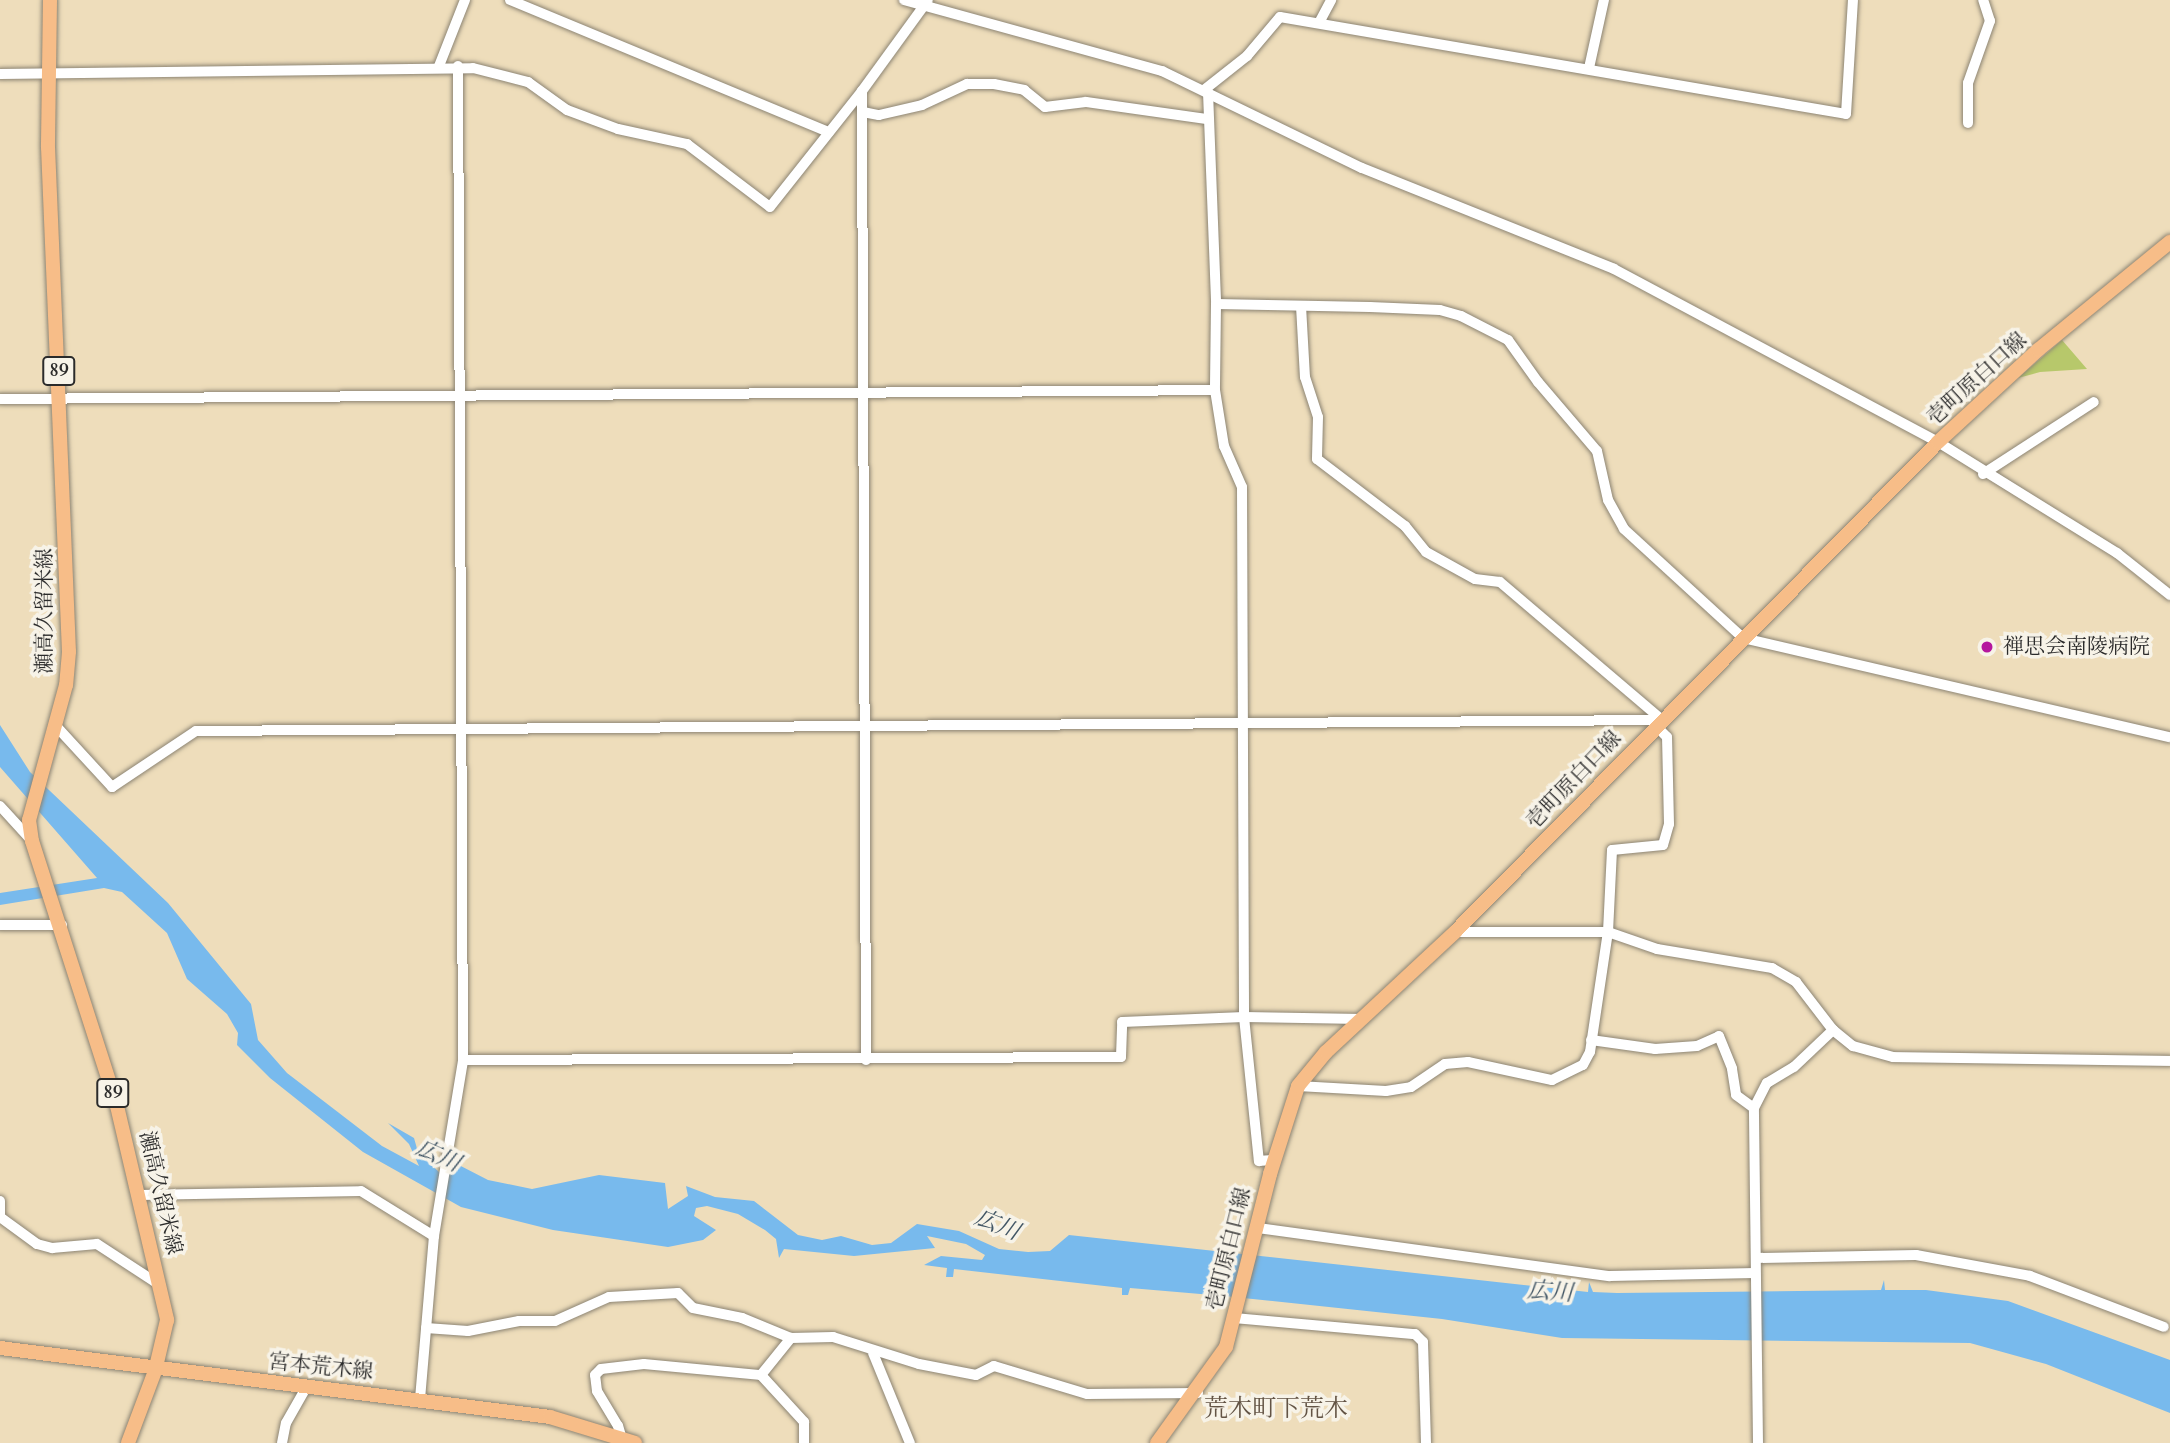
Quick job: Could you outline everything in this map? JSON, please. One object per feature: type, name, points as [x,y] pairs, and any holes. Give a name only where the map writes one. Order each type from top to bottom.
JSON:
[{"type":"main road","name":"瀬高久留米線","points":[[50,0],[47,74],[69,652],[54,733],[29,820],[32,841],[62,925],[139,1195],[167,1320],[155,1371],[128,1443]]},
{"type":"main road","name":"壱町原白口線","points":[[1157,1443],[1198,1393],[1226,1347],[1275,1160],[1298,1086],[1362,1019],[1455,932],[1938,442],[2038,350],[2170,243]]},
{"type":"main road","name":"宮本荒木線","points":[[0,1348],[155,1371],[420,1399],[550,1417],[635,1443]]},
{"type":"street","points":[[439,66],[465,0]]},
{"type":"street","points":[[510,0],[828,132]]},
{"type":"street","points":[[904,0],[1128,60],[1206,91],[1362,168],[1614,269],[1938,442],[1983,474],[2117,553],[2170,595]]},
{"type":"street","points":[[1320,20],[1331,0]]},
{"type":"street","points":[[1589,68],[1604,0]]},
{"type":"street","points":[[1206,91],[1247,56],[1280,17],[1320,20],[1846,114],[1853,0]]},
{"type":"street","points":[[1968,123],[1968,83],[1990,21],[1983,0]]},
{"type":"street","points":[[0,74],[458,66],[528,82],[567,110],[618,129],[687,144],[770,207],[862,91],[926,4]]},
{"type":"street","points":[[420,1399],[434,1236],[440,1214],[463,1060],[462,397],[458,66]]},
{"type":"street","points":[[863,112],[879,115],[922,105],[967,84],[994,84],[1024,90],[1045,107],[1086,102],[1207,119]]},
{"type":"street","points":[[862,91],[868,729],[866,1060]]},
{"type":"street","points":[[1206,91],[1216,304],[1215,390],[1224,446],[1242,487],[1240,723],[1244,1017],[1259,1161],[1275,1160]]},
{"type":"street","points":[[1216,304],[1440,310],[1508,340],[1538,382],[1597,451],[1605,469],[1608,500],[1624,528],[1743,638],[2170,737]]},
{"type":"street","points":[[1298,1086],[1386,1091],[1411,1087],[1444,1064],[1468,1062],[1552,1080],[1583,1065],[1591,1041],[1608,932],[1612,850],[1663,845],[1669,824],[1667,737],[1659,723],[1500,582],[1475,579],[1426,552],[1405,526],[1317,459],[1318,417],[1305,377],[1301,306]]},
{"type":"street","points":[[0,399],[61,402],[1215,390]]},
{"type":"street","points":[[1983,474],[2094,402]]},
{"type":"street","points":[[54,733],[111,787],[196,731],[868,729],[1240,723],[1659,723]]},
{"type":"street","points":[[0,806],[32,841]]},
{"type":"street","points":[[0,925],[62,925]]},
{"type":"street","points":[[1455,932],[1608,932],[1657,949],[1772,968],[1796,982],[1833,1030],[1853,1046],[1893,1057],[2170,1061]]},
{"type":"street","points":[[463,1060],[1121,1057],[1122,1022],[1244,1017],[1362,1019]]},
{"type":"street","points":[[1758,1443],[1754,1108],[1767,1083],[1794,1067],[1833,1030]]},
{"type":"street","points":[[1591,1041],[1655,1049],[1698,1046],[1720,1036],[1736,1095],[1754,1108]]},
{"type":"street","points":[[139,1195],[361,1191],[434,1236]]},
{"type":"street","points":[[0,1201],[1,1217],[37,1244],[52,1248],[97,1244],[160,1285]]},
{"type":"street","points":[[1256,1235],[1610,1276],[1755,1279]]},
{"type":"street","points":[[1757,1258],[1916,1255],[2031,1276],[2164,1327]]},
{"type":"street","points":[[426,1328],[468,1331],[519,1321],[555,1321],[609,1297],[678,1293],[693,1308],[742,1318],[791,1338],[833,1337],[873,1353],[976,1374],[994,1366],[1087,1394],[1198,1393]]},
{"type":"street","points":[[1235,1315],[1415,1334],[1423,1342],[1426,1443]]},
{"type":"street","points":[[761,1375],[791,1338]]},
{"type":"street","points":[[873,1353],[911,1443]]},
{"type":"street","points":[[622,1440],[594,1381],[601,1369],[644,1364],[761,1375],[804,1422],[804,1443]]},
{"type":"street","points":[[282,1443],[286,1423],[307,1387]]},
{"type":"green space","points":[[2062,340],[2087,369],[2040,372],[2018,378]]},
{"type":"water","name":"広川","points":[[0,725],[30,772],[168,903],[251,1004],[258,1040],[287,1073],[382,1146],[419,1166],[409,1144],[388,1123],[414,1138],[418,1152],[440,1173],[453,1162],[488,1180],[532,1189],[599,1175],[665,1183],[668,1209],[688,1196],[686,1186],[715,1197],[754,1201],[798,1235],[822,1240],[841,1236],[872,1245],[891,1243],[917,1224],[959,1231],[999,1249],[1028,1252],[1050,1251],[1069,1235],[1588,1292],[1589,1282],[1593,1292],[1617,1293],[1881,1290],[1884,1280],[1885,1290],[1926,1290],[2008,1301],[2170,1360],[2170,1413],[2046,1364],[1970,1343],[1562,1338],[1442,1319],[1224,1296],[1130,1288],[1128,1295],[1122,1295],[1122,1288],[954,1269],[953,1277],[946,1277],[947,1268],[924,1265],[941,1256],[982,1260],[985,1255],[966,1244],[927,1236],[935,1248],[854,1256],[784,1249],[779,1258],[776,1239],[765,1230],[738,1214],[707,1206],[696,1208],[694,1216],[716,1230],[703,1240],[668,1247],[553,1230],[461,1207],[363,1152],[270,1078],[237,1045],[238,1033],[227,1014],[187,979],[167,933],[122,892],[104,888],[0,905],[0,893],[97,878],[0,767]]},
{"type":"place","name":"禅思会南陵病院","points":[[1987,647]]},
{"type":"district","name":"荒木町下荒木","points":[[1276,1409]]}]
